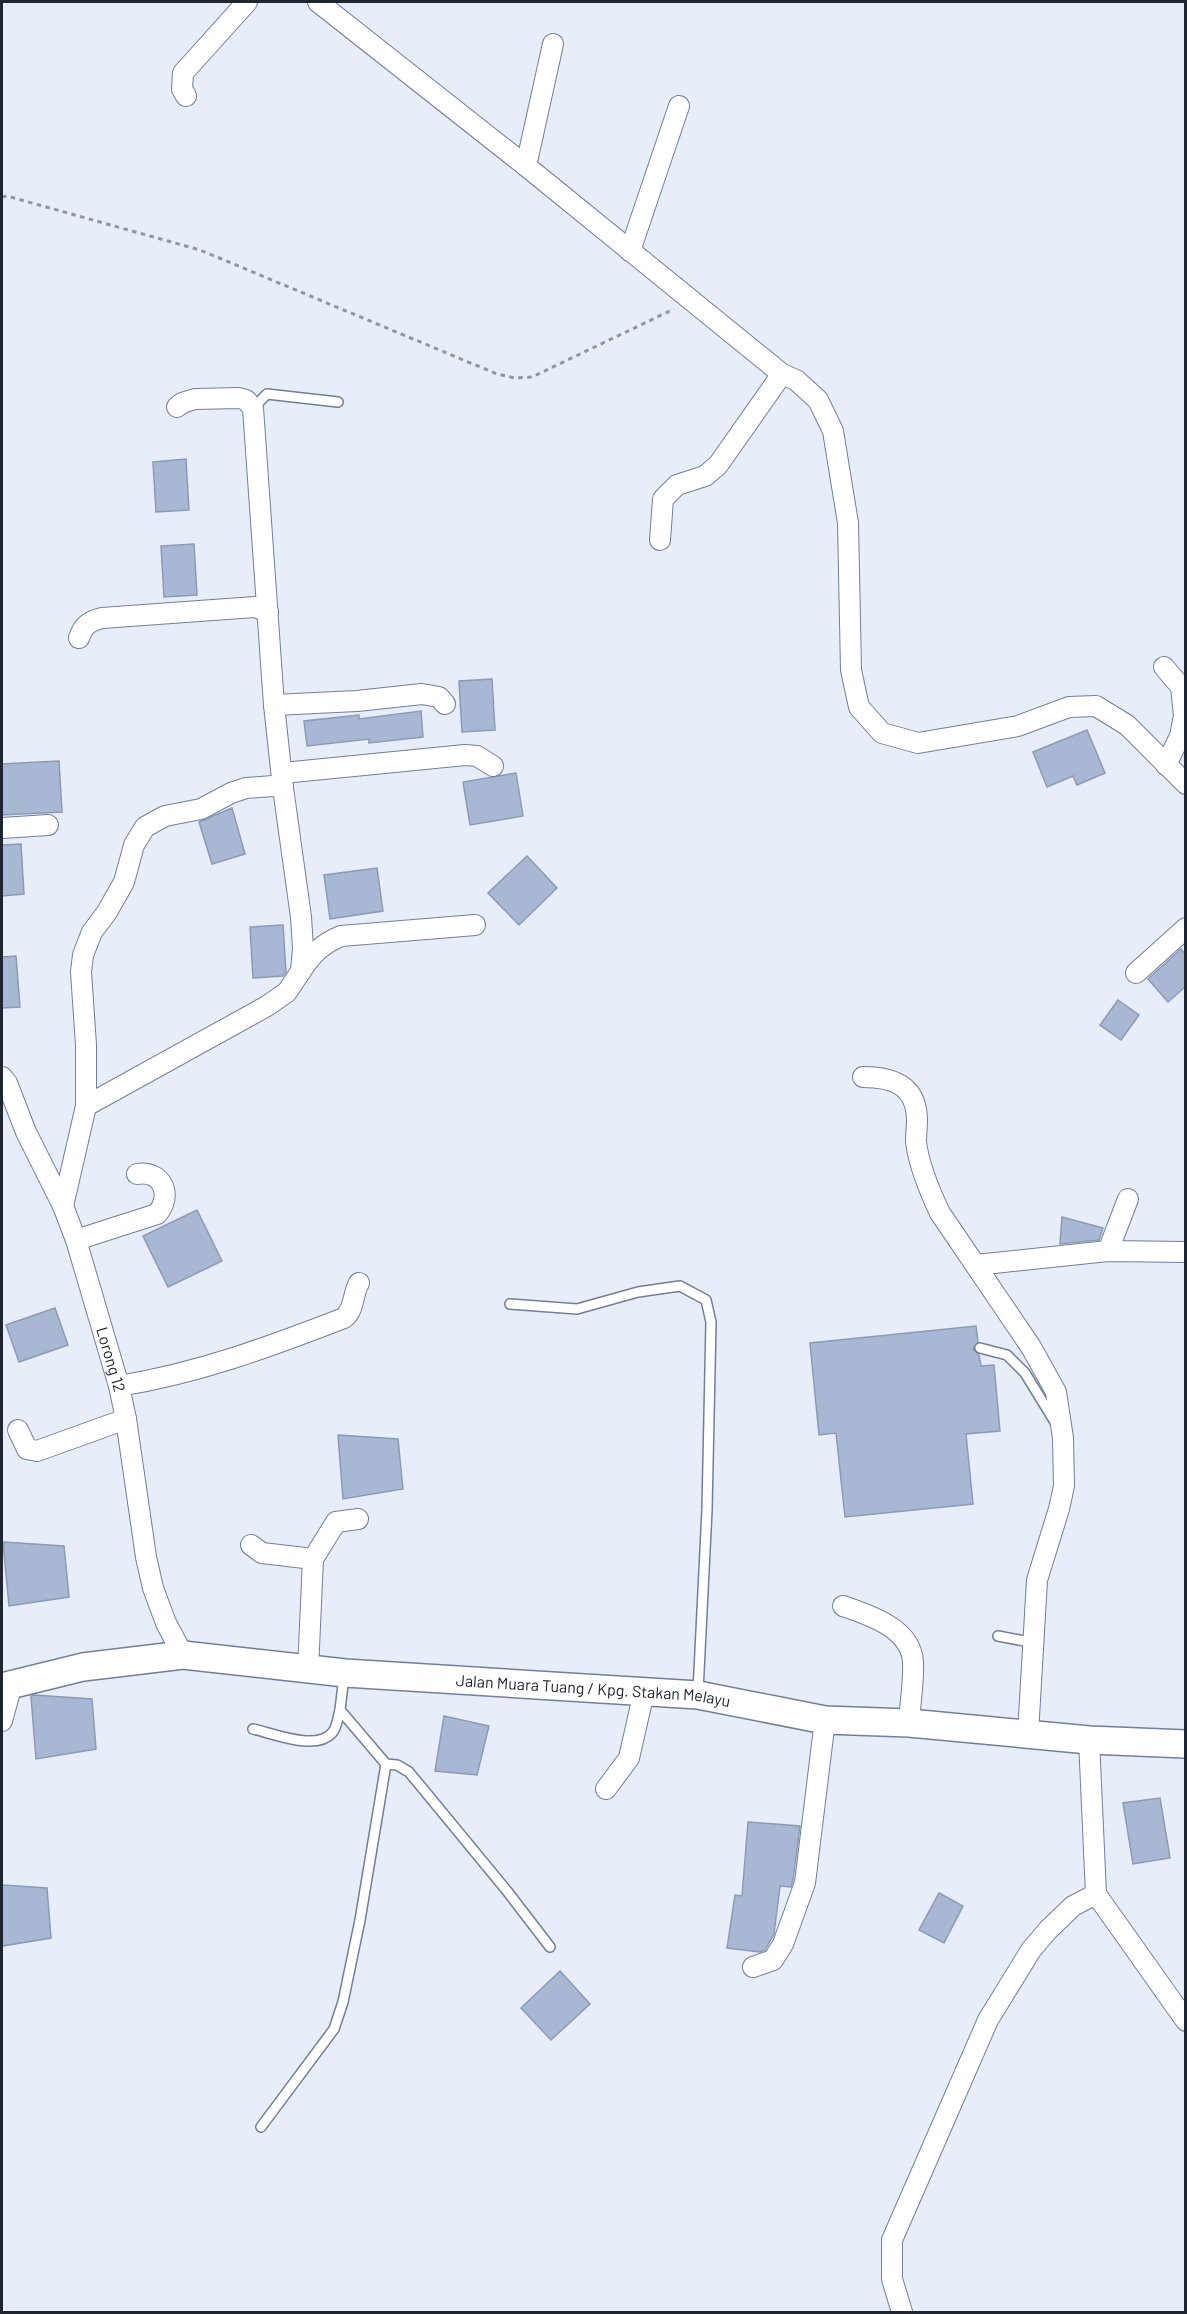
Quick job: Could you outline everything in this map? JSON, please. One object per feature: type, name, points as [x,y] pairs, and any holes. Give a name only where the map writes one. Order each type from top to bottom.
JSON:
[{"type":"main road","name":"Jalan Muara Tuang / Kpg. Stakan Melayu","points":[[7,1685],[83,1667],[183,1655],[345,1673],[698,1695],[825,1720],[909,1723],[1089,1740],[1185,1743]]},
{"type":"street","points":[[186,96],[182,89],[183,73],[247,2]]},
{"type":"street","points":[[318,2],[526,166],[690,301],[782,374],[796,380],[818,400],[833,431],[848,523],[851,670],[859,707],[882,733],[918,743],[1018,726],[1069,707],[1096,706],[1127,725],[1185,784]]},
{"type":"street","points":[[526,166],[554,44]]},
{"type":"street","points":[[630,251],[679,106]]},
{"type":"street","points":[[660,540],[663,499],[677,485],[705,476],[718,465],[782,374]]},
{"type":"street","points":[[177,407],[195,399],[239,398],[246,400],[253,408],[274,705],[301,917],[303,948],[301,971]]},
{"type":"street","points":[[79,638],[87,624],[102,618],[255,607],[268,612]]},
{"type":"street","points":[[1164,667],[1181,687],[1184,716],[1180,736],[1166,765]]},
{"type":"street","points":[[274,705],[357,701],[422,694],[439,697],[445,704]]},
{"type":"street","points":[[63,1206],[86,1106],[86,1044],[81,972],[83,955],[92,932],[107,912],[124,882],[134,845],[145,827],[165,816],[201,809],[231,793],[246,788],[273,786],[283,781],[465,755],[477,756],[493,766]]},
{"type":"street","points":[[2,828],[48,825]]},
{"type":"street","points":[[86,1106],[267,1006],[287,992],[312,955],[327,942],[341,936],[475,925]]},
{"type":"street","points":[[1136,973],[1185,928]]},
{"type":"street","name":"Lorong 12","points":[[2,1077],[26,1132],[63,1206],[76,1240],[119,1386],[153,1588],[166,1623],[183,1655]]},
{"type":"street","points":[[863,1077],[880,1077],[902,1084],[915,1099],[916,1143],[929,1190],[940,1213],[1031,1347],[1056,1392],[1063,1438],[1064,1485],[1037,1580],[1028,1734]]},
{"type":"street","points":[[76,1240],[157,1214],[164,1201],[165,1192],[162,1184],[156,1176],[147,1173],[137,1174]]},
{"type":"street","points":[[1108,1251],[1128,1199]]},
{"type":"street","points":[[976,1265],[1108,1251],[1185,1252]]},
{"type":"street","points":[[119,1386],[153,1380],[233,1359],[344,1318],[352,1309],[359,1283]]},
{"type":"street","points":[[18,1430],[27,1449],[37,1451],[126,1419]]},
{"type":"street","points":[[308,1670],[313,1558],[336,1522],[358,1519]]},
{"type":"street","points":[[251,1545],[262,1552],[313,1558]]},
{"type":"street","points":[[843,1606],[871,1616],[893,1629],[908,1644],[913,1660],[909,1723]]},
{"type":"street","points":[[2,1721],[7,1685]]},
{"type":"street","points":[[606,1789],[629,1758],[644,1692]]},
{"type":"street","points":[[753,1967],[773,1960],[783,1944],[805,1883],[825,1720]]},
{"type":"street","points":[[1089,1740],[1096,1894],[1185,2021]]},
{"type":"street","points":[[902,2313],[892,2279],[892,2240],[988,2020],[1031,1950],[1048,1930],[1073,1906],[1096,1894]]},
{"type":"lane","points":[[253,408],[267,394],[338,402]]},
{"type":"lane","points":[[510,1304],[577,1309],[638,1292],[680,1286],[706,1300],[711,1322],[707,1510],[698,1695]]},
{"type":"lane","points":[[980,1348],[1007,1355],[1025,1373],[1063,1438]]},
{"type":"lane","points":[[998,1636],[1035,1643]]},
{"type":"lane","points":[[253,1729],[308,1742],[321,1741],[334,1732],[340,1710],[345,1673]]},
{"type":"lane","points":[[340,1710],[386,1764],[409,1772],[550,1947]]},
{"type":"lane","points":[[261,2127],[334,2029],[343,2002],[360,1920],[386,1764]]},
{"type":"path","points":[[2,197],[7,196],[200,250],[497,374],[516,378],[532,377],[690,301]]},
{"type":"building","points":[[186,459],[189,510],[156,512],[153,462]]},
{"type":"building","points":[[194,544],[197,595],[164,597],[161,546]]},
{"type":"building","points":[[492,679],[495,730],[462,732],[459,681]]},
{"type":"building","points":[[421,711],[423,737],[369,743],[369,739],[307,746],[304,721],[359,715],[359,719]]},
{"type":"building","points":[[1087,730],[1105,773],[1077,785],[1073,776],[1047,787],[1033,752]]},
{"type":"building","points":[[59,761],[62,812],[2,815],[2,764]]},
{"type":"building","points":[[516,773],[523,816],[470,825],[463,782]]},
{"type":"building","points":[[232,808],[245,854],[212,864],[199,822]]},
{"type":"building","points":[[21,844],[24,894],[2,896],[2,845]]},
{"type":"building","points":[[527,856],[557,888],[519,925],[488,893]]},
{"type":"building","points":[[377,868],[383,911],[330,919],[324,875]]},
{"type":"building","points":[[283,925],[286,972],[283,976],[253,978],[250,927]]},
{"type":"building","points":[[1181,949],[1185,954],[1185,987],[1168,1002],[1148,979]]},
{"type":"building","points":[[16,956],[20,1007],[2,1008],[2,957]]},
{"type":"building","points":[[1118,1000],[1139,1015],[1121,1040],[1100,1025]]},
{"type":"building","points":[[197,1210],[222,1261],[168,1287],[143,1236]]},
{"type":"building","points":[[1062,1217],[1103,1228],[1099,1240],[1060,1244]]},
{"type":"building","points":[[55,1308],[68,1345],[19,1362],[6,1325]]},
{"type":"building","points":[[976,1326],[978,1342],[973,1349],[979,1355],[981,1366],[994,1365],[1000,1431],[966,1434],[973,1504],[845,1517],[836,1433],[819,1435],[810,1343]]},
{"type":"building","points":[[338,1435],[398,1439],[403,1489],[343,1499]]},
{"type":"building","points":[[3,1542],[64,1546],[69,1597],[9,1606]]},
{"type":"building","points":[[31,1696],[92,1699],[96,1749],[36,1759]]},
{"type":"building","points":[[444,1716],[489,1726],[477,1775],[435,1771]]},
{"type":"building","points":[[1160,1798],[1170,1858],[1133,1864],[1123,1803]]},
{"type":"building","points":[[748,1822],[800,1826],[791,1887],[780,1886],[774,1934],[765,1950],[760,1952],[727,1948],[735,1895],[742,1896]]},
{"type":"building","points":[[2,1885],[47,1888],[51,1938],[2,1946]]},
{"type":"building","points":[[939,1893],[963,1906],[944,1943],[919,1930]]},
{"type":"building","points":[[560,1971],[590,2004],[551,2040],[521,2008]]}]
